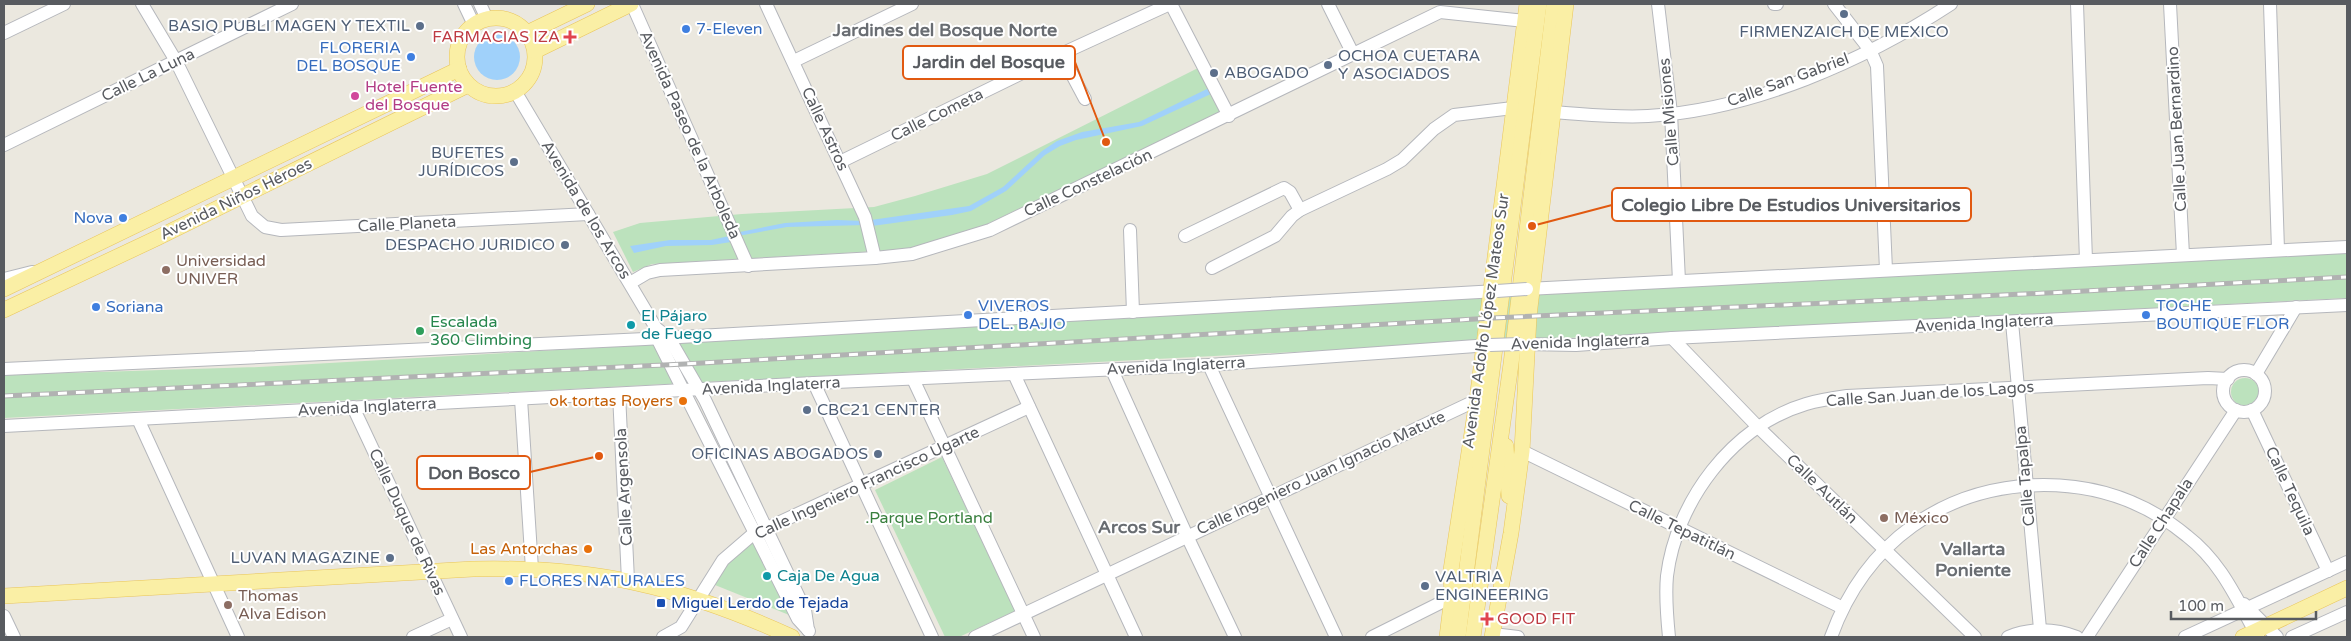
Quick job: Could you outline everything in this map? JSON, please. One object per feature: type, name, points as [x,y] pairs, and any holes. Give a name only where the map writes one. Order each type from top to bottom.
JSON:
[{"type":"main road","points":[[527,33],[588,4]]},
{"type":"main road","points":[[535,51],[631,4]]},
{"type":"main road","name":"Avenida Adolfo López Mateos Sur","points":[[1448,637],[1452,597],[1451,570],[1494,292],[1513,108],[1527,4]]},
{"type":"main road","name":"Avenida Adolfo López Mateos Sur","points":[[1458,637],[1539,4]]},
{"type":"main road","name":"Avenida Adolfo López Mateos Sur","points":[[1473,637],[1504,410],[1554,4]]},
{"type":"main road","points":[[1492,635],[1511,533],[1522,451],[1523,344],[1566,4]]},
{"type":"main road","points":[[500,18],[513,22],[527,33],[535,51],[534,66],[530,76],[516,92],[506,95],[486,95],[468,85],[458,69],[457,53],[460,42],[481,22],[500,18]]},
{"type":"main road","name":"Avenida Niños Héroes","points":[[4,289],[458,69]]},
{"type":"main road","name":"Avenida Niños Héroes","points":[[4,310],[468,85]]},
{"type":"main road","points":[[1504,410],[1511,533]]},
{"type":"main road","points":[[1452,597],[1472,475],[1484,429]]},
{"type":"main road","points":[[4,596],[430,572],[532,569],[566,571],[628,580],[699,598],[792,637]]},
{"type":"main road","points":[[2260,634],[2347,588]]},
{"type":"street","points":[[4,33],[64,4]]},
{"type":"street","name":"Calle Planeta","points":[[142,4],[176,61],[252,216],[259,223],[281,230],[588,214]]},
{"type":"street","name":"Calle La Luna","points":[[4,146],[292,4]]},
{"type":"street","points":[[464,4],[481,22]]},
{"type":"street","points":[[480,4],[481,22]]},
{"type":"street","name":"Avenida Paseo de la Arboleda","points":[[631,4],[748,266]]},
{"type":"street","name":"Calle Astros","points":[[766,4],[865,217],[875,258]]},
{"type":"street","points":[[794,61],[912,4]]},
{"type":"street","points":[[1171,4],[1230,116]]},
{"type":"street","name":"Calle Cometa","points":[[840,162],[1062,54],[1171,4]]},
{"type":"street","points":[[1328,4],[1353,54]]},
{"type":"street","name":"Calle Misiones","points":[[1658,4],[1671,113],[1679,281]]},
{"type":"street","points":[[1834,4],[1870,50],[1877,66],[1886,270]]},
{"type":"street","name":"Calle San Gabriel","points":[[1553,112],[1612,116],[1671,113],[1723,104],[1821,73],[1898,36],[1951,4]]},
{"type":"street","points":[[2077,4],[2086,260]]},
{"type":"street","name":"Calle Juan Bernardino","points":[[2170,4],[2183,255]]},
{"type":"street","points":[[2270,4],[2278,250]]},
{"type":"street","name":"Calle Constelación","points":[[630,284],[647,273],[660,270],[875,258],[912,254],[990,230],[1230,116],[1353,54],[1438,8],[1525,21]]},
{"type":"street","points":[[1062,54],[1085,99]]},
{"type":"street","name":"Avenida de los Arcos","points":[[516,92],[661,335],[699,390],[805,610],[810,634]]},
{"type":"street","points":[[1212,268],[1275,236],[1296,213],[1402,160],[1434,129],[1454,115],[1513,108]]},
{"type":"street","points":[[1185,236],[1281,188],[1288,189],[1290,192],[1296,213]]},
{"type":"street","points":[[1130,230],[1133,312]]},
{"type":"street","points":[[4,369],[1133,312],[1529,289],[2347,247]]},
{"type":"street","name":"Avenida Niños Héroes","points":[[4,279],[37,272]]},
{"type":"street","points":[[4,318],[37,295]]},
{"type":"street","name":"Avenida Inglaterra","points":[[4,426],[814,383],[1209,365],[1523,344],[1576,345],[1672,338],[2347,305]]},
{"type":"street","points":[[2256,374],[2296,307]]},
{"type":"street","name":"Calle Tapalpa","points":[[2012,322],[2040,629]]},
{"type":"street","name":"Avenida de los Arcos","points":[[661,335],[685,391],[755,534],[798,619],[810,634]]},
{"type":"street","name":"Calle Autlán","points":[[1672,338],[1759,428],[1975,637]]},
{"type":"street","points":[[1209,365],[1272,496],[1336,637]]},
{"type":"street","points":[[1112,370],[1235,637]]},
{"type":"street","points":[[2244,370],[2256,374],[2264,384],[2265,396],[2258,407],[2252,410],[2236,410],[2227,402],[2224,396],[2228,379],[2238,371],[2244,370]]},
{"type":"street","points":[[1014,374],[1136,637]]},
{"type":"street","name":"Calle San Juan de los Lagos","points":[[1669,637],[1666,599],[1667,576],[1671,554],[1680,529],[1702,484],[1724,457],[1759,428],[1786,411],[1805,404],[1847,396],[2208,378],[2228,379]]},
{"type":"street","points":[[913,379],[1034,637]]},
{"type":"street","points":[[814,383],[932,637]]},
{"type":"street","name":"Calle Argensola","points":[[619,394],[628,580]]},
{"type":"street","points":[[522,399],[532,569]]},
{"type":"street","name":"Calle Ingeniero Juan Ignacio Matute","points":[[975,637],[1477,400]]},
{"type":"street","name":"Calle Ingeniero Francisco Ugarte","points":[[684,632],[699,598],[723,560],[755,534],[1029,407]]},
{"type":"street","name":"Calle Duque de Rivas","points":[[353,408],[461,637]]},
{"type":"street","name":"Calle Chapala","points":[[2087,637],[2236,410]]},
{"type":"street","name":"Calle Tequila","points":[[2252,410],[2328,571]]},
{"type":"street","points":[[138,419],[238,637]]},
{"type":"street","name":"Calle Tepatitlán","points":[[1522,451],[1842,608]]},
{"type":"street","points":[[1831,637],[1842,608],[1853,589],[1885,550],[1922,518],[1947,505],[1999,488],[2026,486],[2070,486],[2116,495],[2164,520],[2207,553],[2226,578],[2260,634]]},
{"type":"street","points":[[2186,637],[2243,606],[2347,562]]},
{"type":"street","points":[[1372,637],[1452,597]]},
{"type":"street","points":[[2292,637],[2347,612]]},
{"type":"street","points":[[4,616],[14,637]]},
{"type":"street","points":[[413,637],[452,619]]},
{"type":"street","points":[[2008,637],[2040,629],[2077,637]]},
{"type":"street","points":[[663,637],[684,632]]},
{"type":"street","points":[[1492,635],[1518,637]]},
{"type":"green space","points":[[1198,68],[1227,109],[979,228],[912,249],[652,264],[633,272],[613,232],[640,223],[742,214],[874,207],[915,196],[987,174]]},
{"type":"green space","points":[[2347,253],[2347,298],[4,418],[4,375],[259,367],[1545,294]]},
{"type":"green space","points":[[2245,378],[2255,382],[2259,392],[2255,402],[2245,406],[2235,402],[2231,392],[2235,382]]},
{"type":"green space","name":".Parque Portland","points":[[942,457],[1015,611],[959,637],[945,637],[875,490]]},
{"type":"green space","points":[[754,537],[794,617],[715,585],[731,558]]},
{"type":"water","points":[[502,34],[506,35],[516,44],[519,48],[519,66],[510,76],[502,80],[492,80],[484,76],[475,66],[474,52],[478,44],[488,35]]},
{"type":"water","points":[[1209,88],[1213,93],[1142,126],[1076,140],[1060,146],[1045,155],[1006,191],[971,211],[872,226],[871,220],[969,206],[1003,187],[1042,151],[1057,141],[1082,132],[1139,122]]},
{"type":"water","points":[[837,220],[864,221],[866,225],[787,227],[738,236],[740,232],[785,223]]},
{"type":"water","points":[[729,236],[731,242],[712,245],[666,246],[634,253],[630,246],[670,240],[711,240]]},
{"type":"railway","points":[[4,396],[685,364],[1493,318],[2047,293],[2347,277]]},
{"type":"place","name":"FIRMENZAICH DE MEXICO","points":[[1844,14]]},
{"type":"place","name":"BASIQ PUBLI MAGEN Y TEXTIL","points":[[420,26]]},
{"type":"place","name":"7-Eleven","points":[[686,29]]},
{"type":"place","name":"FARMACIAS IZA","points":[[570,37]]},
{"type":"place","name":"FLORERIA DEL BOSQUE","points":[[411,57]]},
{"type":"place","name":"OCHOA CUETARA Y ASOCIADOS","points":[[1328,65]]},
{"type":"place","name":"ABOGADO","points":[[1214,73]]},
{"type":"place","name":"Hotel Fuente del Bosque","points":[[355,96]]},
{"type":"place","name":"Jardin del Bosque","points":[[1106,142]]},
{"type":"place","name":"BUFETES JURÍDICOS","points":[[514,162]]},
{"type":"place","name":"Nova","points":[[123,218]]},
{"type":"place","name":"Colegio Libre De Estudios Universitarios","points":[[1532,226]]},
{"type":"place","name":"DESPACHO JURIDICO","points":[[565,245]]},
{"type":"place","name":"Universidad UNIVER","points":[[166,270]]},
{"type":"place","name":"Soriana","points":[[96,307]]},
{"type":"place","name":"VIVEROS DEL. BAJIO","points":[[968,315]]},
{"type":"place","name":"TOCHE BOUTIQUE FLOR","points":[[2146,315]]},
{"type":"place","name":"El Pájaro de Fuego","points":[[631,325]]},
{"type":"place","name":"Escalada 360 Climbing","points":[[420,331]]},
{"type":"place","name":"ok tortas Royers","points":[[683,401]]},
{"type":"place","name":"CBC21 CENTER","points":[[807,410]]},
{"type":"place","name":"OFICINAS ABOGADOS","points":[[878,454]]},
{"type":"place","name":"Don Bosco","points":[[599,456]]},
{"type":"place","name":"México","points":[[1884,518]]},
{"type":"place","name":"Las Antorchas","points":[[588,549]]},
{"type":"place","name":"LUVAN MAGAZINE","points":[[390,558]]},
{"type":"place","name":"Caja De Agua","points":[[767,576]]},
{"type":"place","name":"FLORES NATURALES","points":[[509,581]]},
{"type":"place","name":"VALTRIA ENGINEERING","points":[[1425,586]]},
{"type":"place","name":"Miguel Lerdo de Tejada","points":[[661,603]]},
{"type":"place","name":"Thomas Alva Edison","points":[[228,605]]},
{"type":"place","name":"GOOD FIT","points":[[1487,619]]},
{"type":"district","name":"Jardines del Bosque Norte","points":[[945,30]]},
{"type":"district","name":"Arcos Sur","points":[[1139,527]]},
{"type":"district","name":"Vallarta Poniente","points":[[1973,559]]}]
